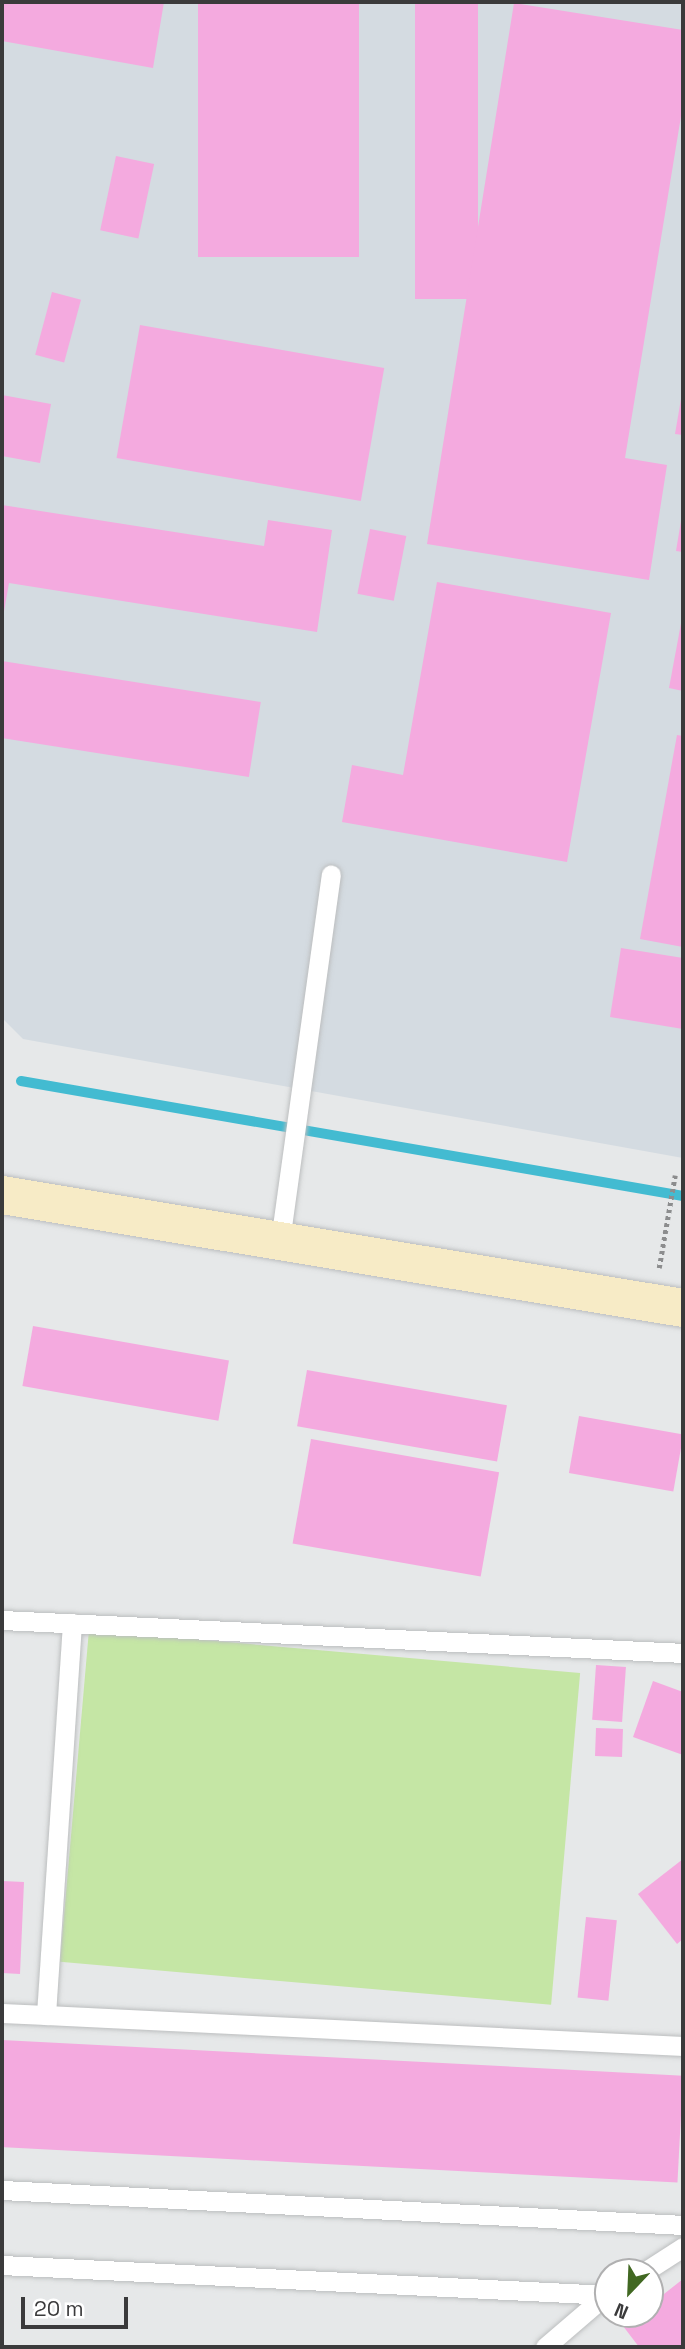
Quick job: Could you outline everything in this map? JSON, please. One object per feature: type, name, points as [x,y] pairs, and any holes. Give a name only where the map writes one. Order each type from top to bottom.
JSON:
[{"type":"street","points":[[12,1202],[280,1241],[668,1306]]},
{"type":"lane","points":[[280,1241],[331,875]]},
{"type":"lane","points":[[2,1620],[683,1653]]},
{"type":"lane","points":[[46,2015],[72,1623]]},
{"type":"lane","points":[[2,2013],[683,2046]]},
{"type":"lane","points":[[2,2190],[683,2225]]},
{"type":"lane","points":[[664,2259],[683,2247]]},
{"type":"lane","points":[[2,2265],[594,2296]]},
{"type":"lane","points":[[545,2347],[594,2305]]},
{"type":"path","points":[[668,1306],[667,1219],[675,1175]]},
{"type":"shaded area","points":[[2,2],[683,2],[683,1158],[23,1039],[2,1018]]},
{"type":"green space","points":[[89,1630],[580,1673],[551,2005],[60,1962]]},
{"type":"building","points":[[2,2],[164,2],[153,68],[2,41]]},
{"type":"building","points":[[198,2],[359,2],[359,257],[198,257]]},
{"type":"building","points":[[415,2],[478,2],[478,299],[415,299]]},
{"type":"building","points":[[514,3],[683,30],[683,104],[625,458],[667,465],[649,580],[427,544]]},
{"type":"building","points":[[116,156],[154,164],[138,238],[100,230]]},
{"type":"building","points":[[52,292],[81,300],[64,363],[35,355]]},
{"type":"building","points":[[140,325],[384,368],[361,501],[117,458]]},
{"type":"building","points":[[683,393],[683,435],[675,434]]},
{"type":"building","points":[[2,395],[51,404],[40,463],[2,456]]},
{"type":"building","points":[[2,505],[264,546],[268,520],[332,530],[317,632],[9,583],[2,623]]},
{"type":"building","points":[[683,515],[683,552],[676,551]]},
{"type":"building","points":[[370,529],[406,536],[394,601],[357,594]]},
{"type":"building","points":[[437,582],[611,613],[567,862],[342,822],[352,765],[403,775]]},
{"type":"building","points":[[683,618],[683,691],[669,688]]},
{"type":"building","points":[[2,661],[261,702],[249,777],[2,738]]},
{"type":"building","points":[[677,735],[683,736],[683,947],[640,939]]},
{"type":"building","points":[[621,948],[683,958],[683,1029],[610,1017]]},
{"type":"building","points":[[33,1326],[229,1361],[218,1421],[22,1386]]},
{"type":"building","points":[[307,1370],[507,1405],[497,1461],[297,1426]]},
{"type":"building","points":[[579,1416],[683,1434],[673,1492],[569,1473]]},
{"type":"building","points":[[311,1439],[499,1472],[481,1577],[293,1543]]},
{"type":"building","points":[[596,1665],[626,1667],[622,1722],[592,1720]]},
{"type":"building","points":[[653,1681],[683,1692],[683,1755],[633,1737]]},
{"type":"building","points":[[596,1728],[623,1729],[622,1757],[595,1756]]},
{"type":"building","points":[[683,1859],[683,1939],[677,1944],[638,1894]]},
{"type":"building","points":[[2,1881],[24,1882],[20,1974],[2,1973]]},
{"type":"building","points":[[586,1917],[617,1920],[608,2001],[578,1998]]},
{"type":"building","points":[[2,2040],[683,2076],[677,2183],[2,2147]]},
{"type":"building","points":[[683,2279],[683,2347],[639,2347],[625,2328],[664,2328],[664,2294]]},
{"type":"waterway","points":[[21,1081],[683,1196]]}]
